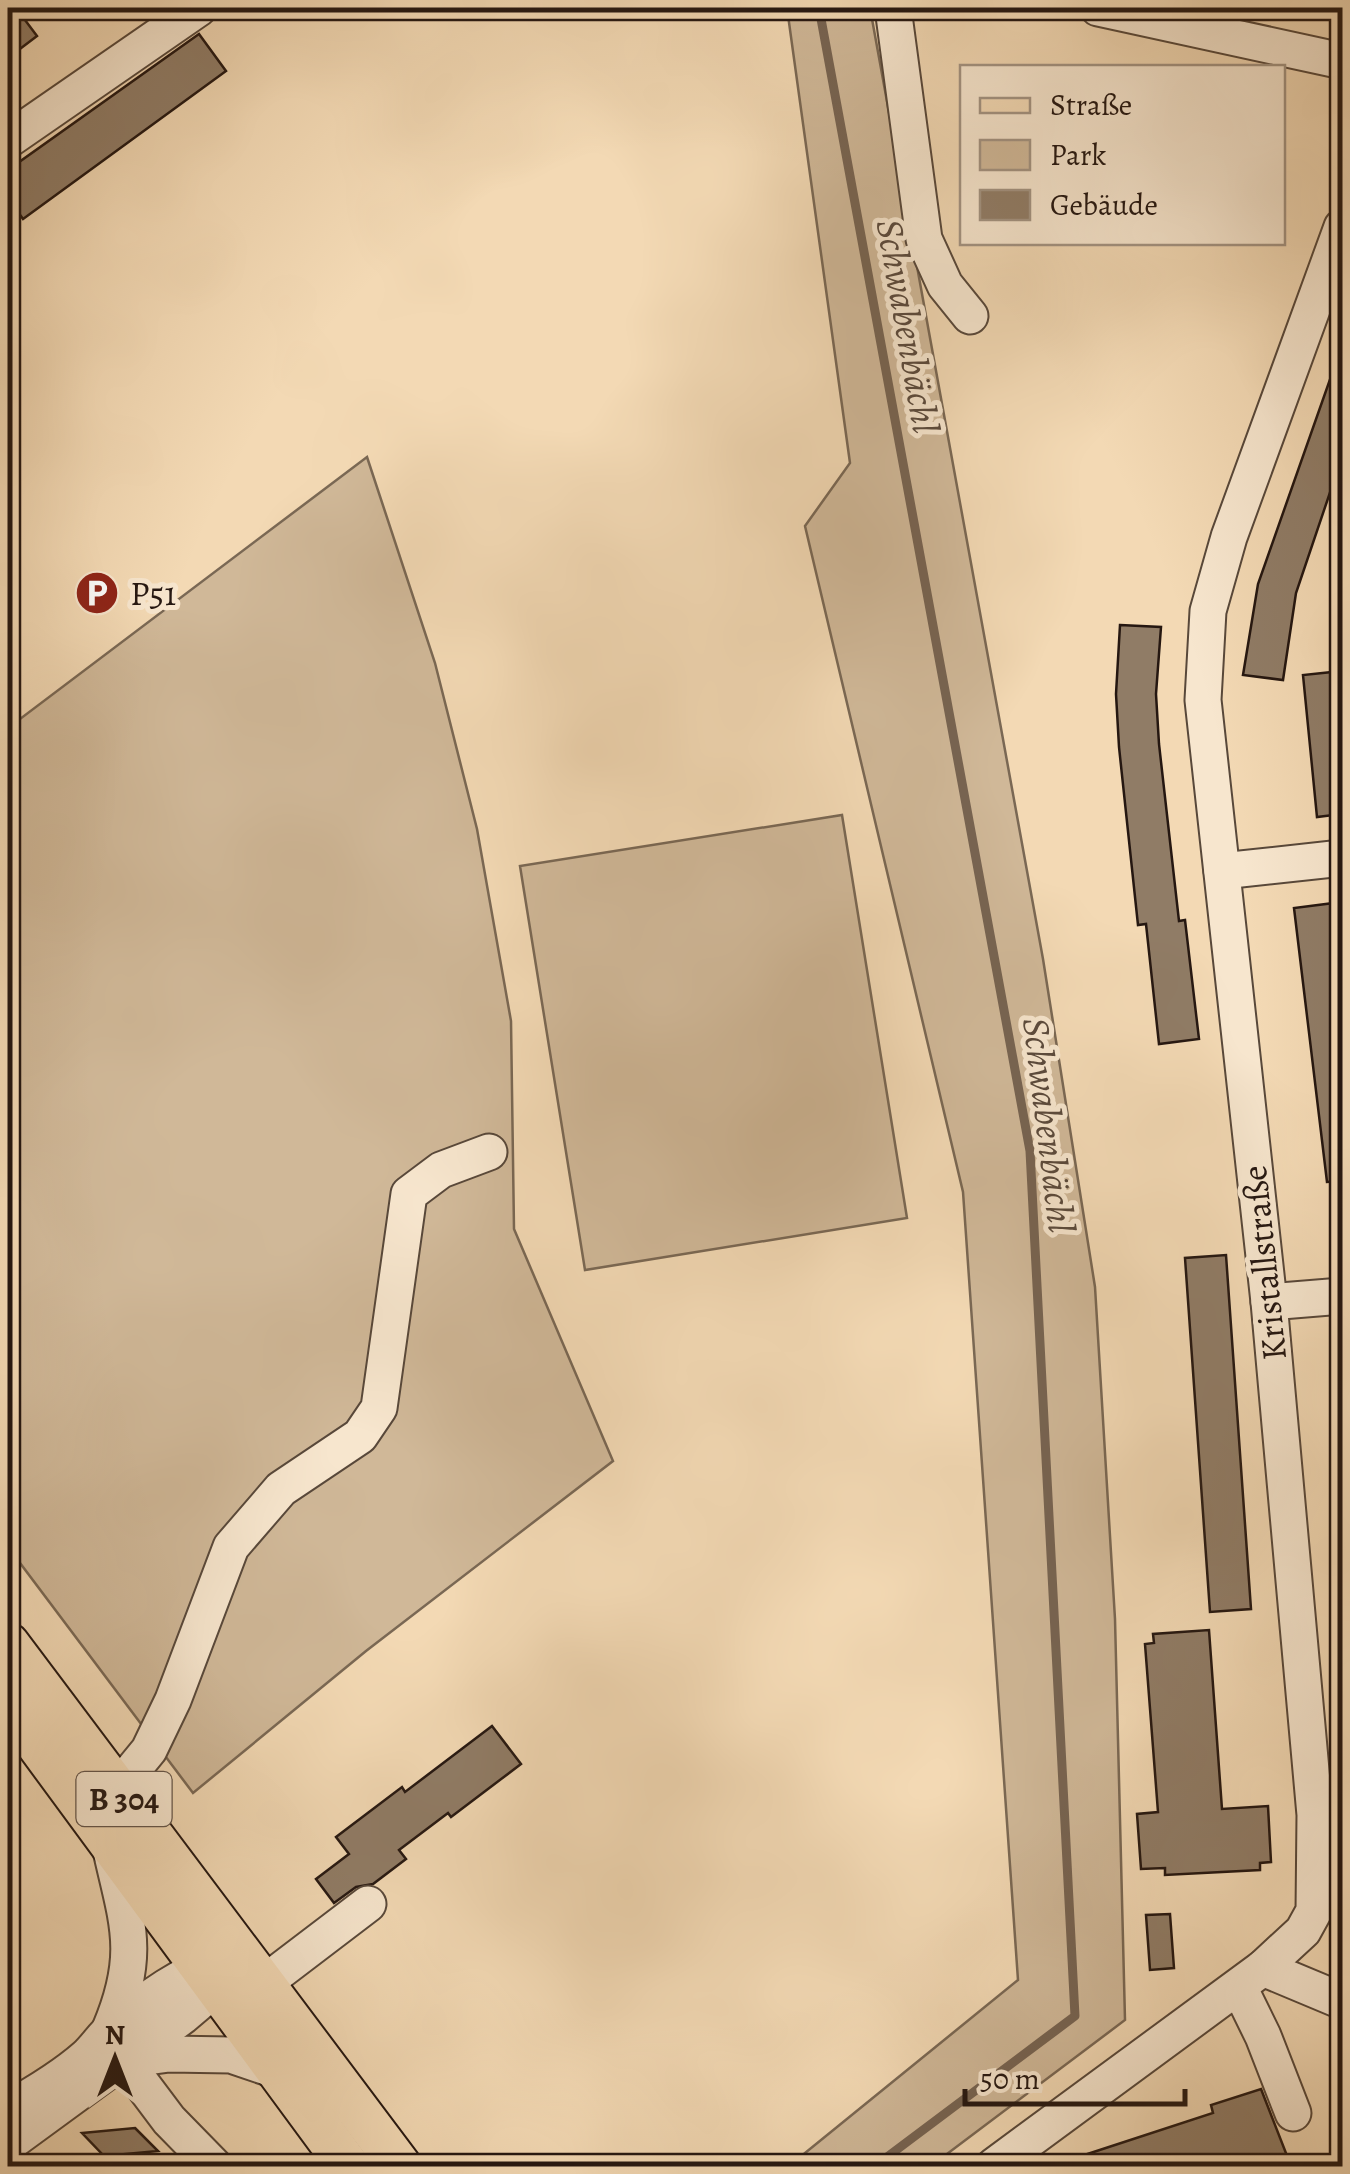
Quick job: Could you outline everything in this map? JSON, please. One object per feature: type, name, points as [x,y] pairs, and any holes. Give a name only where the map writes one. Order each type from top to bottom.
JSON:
[{"type":"main road","name":"B 304","points":[[8,1644],[116,1789],[230,1973],[278,2071],[348,2166]]},
{"type":"main road","name":"B 304","points":[[8,1704],[110,1845],[230,1973],[400,2166]]},
{"type":"street","points":[[8,140],[200,8]]},
{"type":"street","points":[[894,8],[924,239],[945,285],[970,316]]},
{"type":"street","points":[[1104,8],[1338,57]]},
{"type":"street","name":"Kristallstraße","points":[[994,2166],[1251,1978],[1304,1931],[1314,1911],[1315,1814],[1269,1302],[1203,700],[1208,612],[1229,537],[1342,228]]},
{"type":"street","points":[[1222,872],[1342,858]]},
{"type":"street","points":[[116,1789],[150,1750],[231,1547],[282,1489],[360,1436],[379,1408],[409,1194],[441,1170],[489,1152]]},
{"type":"street","points":[[1269,1302],[1342,1296]]},
{"type":"street","points":[[110,1845],[131,1936],[117,2045],[169,2120],[214,2166]]},
{"type":"street","points":[[8,2144],[117,2045],[177,1978],[230,1973],[368,1904]]},
{"type":"street","points":[[1293,2113],[1263,2036],[1251,1978],[1342,2001]]},
{"type":"street","points":[[8,2109],[41,2091],[87,2056],[117,2045],[169,2054],[231,2055],[278,2071]]},
{"type":"green space","points":[[787,8],[870,8],[1043,959],[1095,1287],[1115,1619],[1125,2020],[931,2166],[789,2166],[1018,1980],[963,1192],[805,526],[850,463]]},
{"type":"green space","points":[[367,457],[435,663],[477,829],[511,1021],[514,1229],[613,1461],[366,1651],[193,1793],[8,1547],[8,728]]},
{"type":"green space","points":[[842,815],[907,1218],[585,1270],[520,866]]},
{"type":"building","points":[[8,8],[16,8],[37,36],[8,58]]},
{"type":"building","points":[[199,34],[226,71],[23,219],[8,198],[8,170]]},
{"type":"building","points":[[1340,351],[1342,457],[1296,593],[1283,680],[1243,675],[1258,584]]},
{"type":"building","points":[[1120,625],[1161,627],[1156,694],[1159,744],[1179,921],[1185,920],[1199,1039],[1159,1044],[1146,924],[1138,925],[1119,747],[1116,694]]},
{"type":"building","points":[[1342,671],[1342,814],[1317,817],[1303,675]]},
{"type":"building","points":[[1334,903],[1342,970],[1342,1181],[1327,1182],[1294,908]]},
{"type":"building","points":[[1226,1255],[1251,1609],[1210,1612],[1185,1258]]},
{"type":"building","points":[[1209,1630],[1222,1809],[1268,1806],[1271,1862],[1260,1863],[1260,1870],[1165,1875],[1165,1868],[1141,1869],[1137,1814],[1158,1812],[1145,1644],[1154,1643],[1153,1634]]},
{"type":"building","points":[[492,1726],[521,1764],[399,1850],[406,1859],[373,1884],[356,1887],[334,1903],[316,1879],[349,1854],[336,1837],[402,1787],[405,1792]]},
{"type":"building","points":[[1170,1914],[1174,1968],[1150,1970],[1146,1915]]},
{"type":"building","points":[[1261,2089],[1291,2166],[1245,2166],[1243,2160],[1225,2166],[1063,2166],[1063,2162],[1213,2113],[1211,2105]]},
{"type":"building","points":[[135,2128],[158,2151],[104,2156],[82,2133]]},
{"type":"waterway","name":"Schwabenbächl","points":[[819,8],[1030,1151],[1075,2016],[875,2166]]},
{"type":"place","name":"P51","points":[[97,593]]}]
